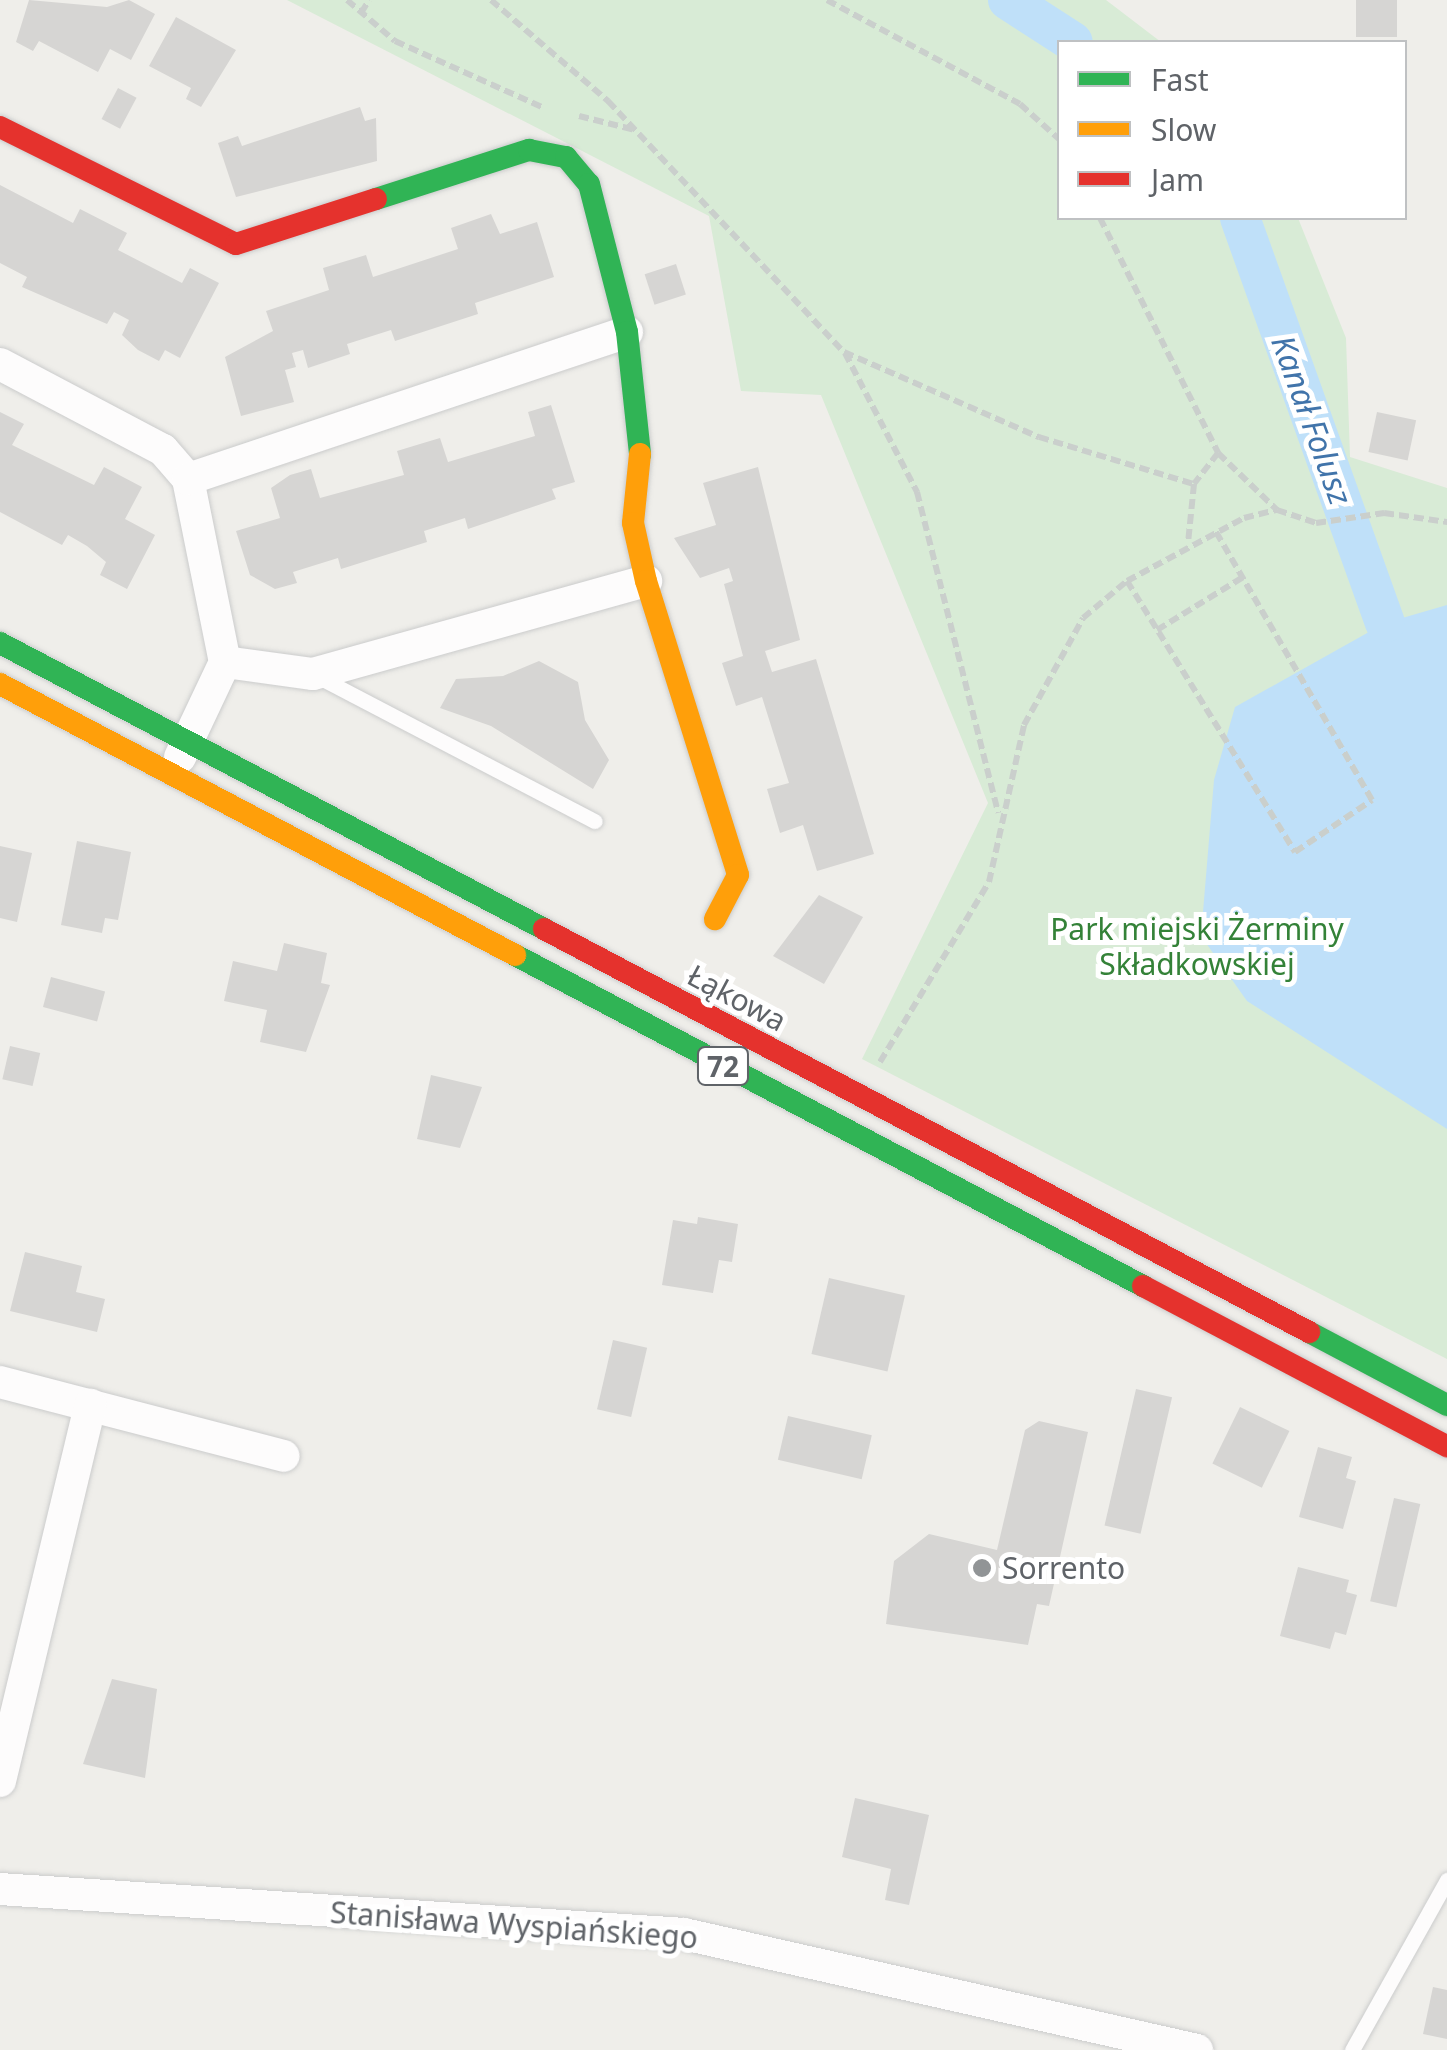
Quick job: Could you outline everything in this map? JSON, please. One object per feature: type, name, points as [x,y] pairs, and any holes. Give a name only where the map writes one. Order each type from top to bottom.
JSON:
[{"type":"main road","points":[[0,127],[236,244],[529,150],[566,157],[589,184],[627,332],[640,453],[633,522],[646,581],[738,875],[715,920]]},
{"type":"main road","name":"Łąkowa","points":[[0,644],[1447,1405]]},
{"type":"main road","name":"72","points":[[0,684],[1447,1446]]},
{"type":"street","points":[[188,479],[627,332]]},
{"type":"street","points":[[0,364],[163,450],[188,479],[226,662],[171,775]]},
{"type":"street","points":[[226,662],[313,674],[646,581]]},
{"type":"street","points":[[0,1382],[284,1456]]},
{"type":"street","points":[[0,1781],[90,1404]]},
{"type":"street","name":"Stanisława Wyspiańskiego","points":[[0,1889],[684,1934],[1198,2050]]},
{"type":"lane","points":[[313,674],[595,821]]},
{"type":"lane","points":[[1352,2050],[1447,1880]]},
{"type":"path","points":[[347,0],[394,41],[510,100],[636,130]]},
{"type":"path","points":[[361,12],[369,0]]},
{"type":"path","points":[[491,0],[636,130],[844,352],[917,492],[998,814]]},
{"type":"path","points":[[828,0],[1020,104],[1057,137]]},
{"type":"path","points":[[1101,220],[1218,453],[1277,510],[1316,523],[1384,513],[1447,522]]},
{"type":"path","points":[[844,352],[1039,437],[1194,484]]},
{"type":"path","points":[[1188,542],[1194,484],[1218,453]]},
{"type":"path","points":[[871,1076],[989,882],[998,814],[1051,662],[1126,580],[1188,542],[1277,510]]},
{"type":"path","points":[[1126,580],[1294,852],[1372,800],[1215,530]]},
{"type":"path","points":[[1157,630],[1243,576]]},
{"type":"green space","name":"Park miejski Żerminy Składkowskiej","points":[[287,0],[1106,0],[1158,40],[1057,40],[1057,220],[1299,220],[1346,338],[1350,457],[1447,488],[1447,1359],[862,1059],[988,803],[821,395],[741,391],[709,216]]},
{"type":"water","points":[[1447,605],[1447,1129],[1247,1001],[1201,936],[1214,780],[1235,707],[1385,623]]},
{"type":"building","points":[[29,0],[107,7],[129,0],[155,14],[131,60],[110,49],[98,72],[39,41],[33,51],[16,42]]},
{"type":"building","points":[[1356,0],[1397,0],[1397,37],[1356,37]]},
{"type":"building","points":[[176,17],[236,50],[201,107],[186,99],[191,88],[149,66]]},
{"type":"building","points":[[118,88],[137,98],[120,129],[102,119]]},
{"type":"building","points":[[360,107],[365,121],[376,118],[377,161],[236,197],[218,143],[238,136],[242,146]]},
{"type":"building","points":[[0,185],[73,223],[80,209],[127,233],[118,250],[182,283],[190,268],[219,283],[180,358],[165,350],[159,361],[138,350],[122,335],[129,320],[114,312],[107,324],[22,287],[27,277],[0,263]]},
{"type":"building","points":[[491,214],[500,234],[537,222],[554,277],[475,303],[478,314],[395,341],[391,330],[347,344],[350,354],[308,368],[303,350],[292,353],[296,367],[285,370],[294,402],[241,416],[225,357],[273,331],[266,311],[329,290],[323,268],[366,255],[373,277],[458,249],[451,228]]},
{"type":"building","points":[[676,264],[686,294],[655,305],[645,274]]},
{"type":"building","points":[[551,405],[575,482],[552,489],[556,499],[468,529],[465,518],[424,531],[427,542],[341,569],[338,558],[293,572],[297,583],[275,589],[250,575],[236,531],[280,518],[271,488],[290,475],[311,469],[320,498],[404,475],[397,451],[440,438],[448,462],[535,436],[528,412]]},
{"type":"building","points":[[0,412],[24,424],[12,445],[94,485],[104,467],[142,487],[125,519],[155,535],[127,589],[100,575],[106,562],[87,546],[68,535],[62,545],[0,512]]},
{"type":"building","points":[[1377,412],[1416,420],[1408,460],[1368,452]]},
{"type":"building","points":[[758,467],[800,640],[765,651],[772,672],[816,659],[874,854],[817,871],[803,825],[780,833],[767,789],[789,783],[762,697],[736,706],[722,663],[743,656],[724,584],[733,581],[729,568],[700,578],[674,538],[716,525],[703,483]]},
{"type":"building","points":[[539,661],[578,682],[585,720],[609,760],[593,789],[491,726],[440,708],[456,679],[503,676]]},
{"type":"building","points":[[77,841],[131,852],[118,920],[105,918],[102,933],[61,925]]},
{"type":"building","points":[[0,846],[32,853],[17,922],[0,918]]},
{"type":"building","points":[[819,895],[863,917],[824,984],[773,956]]},
{"type":"building","points":[[284,943],[327,953],[321,983],[330,985],[306,1052],[260,1042],[267,1010],[224,1001],[233,961],[277,971]]},
{"type":"building","points":[[51,977],[105,991],[97,1021],[43,1007]]},
{"type":"building","points":[[10,1046],[40,1053],[33,1086],[2,1079]]},
{"type":"building","points":[[431,1075],[482,1087],[460,1148],[417,1139]]},
{"type":"building","points":[[698,1217],[738,1224],[732,1262],[719,1260],[713,1293],[662,1285],[673,1220],[697,1224]]},
{"type":"building","points":[[25,1252],[82,1266],[76,1292],[105,1299],[97,1332],[10,1311]]},
{"type":"building","points":[[829,1278],[905,1296],[887,1372],[811,1354]]},
{"type":"building","points":[[613,1340],[647,1348],[631,1417],[597,1409]]},
{"type":"building","points":[[1136,1389],[1172,1397],[1141,1534],[1105,1525]]},
{"type":"building","points":[[1240,1407],[1289,1431],[1262,1488],[1212,1464]]},
{"type":"building","points":[[788,1416],[872,1435],[862,1479],[778,1460]]},
{"type":"building","points":[[1039,1421],[1088,1432],[1049,1606],[1037,1604],[1028,1645],[886,1624],[894,1561],[929,1534],[997,1550],[1025,1430]]},
{"type":"building","points":[[1318,1447],[1352,1457],[1346,1478],[1356,1481],[1343,1529],[1299,1517]]},
{"type":"building","points":[[1394,1498],[1420,1504],[1396,1607],[1370,1601]]},
{"type":"building","points":[[1298,1567],[1349,1580],[1346,1592],[1357,1595],[1346,1635],[1335,1632],[1330,1649],[1280,1636]]},
{"type":"building","points":[[112,1679],[157,1689],[145,1778],[83,1764]]},
{"type":"building","points":[[855,1798],[929,1815],[909,1905],[885,1900],[891,1869],[842,1857]]},
{"type":"building","points":[[1433,1987],[1447,1990],[1447,2039],[1423,2034]]},
{"type":"waterway","name":"Kanał Folusz","points":[[1008,0],[1070,40]]},
{"type":"waterway","name":"Kanał Folusz","points":[[1241,220],[1385,623]]},
{"type":"traffic: fast","points":[[376,199],[529,150],[566,157],[589,184],[627,332],[640,454]]},
{"type":"traffic: fast","points":[[0,643],[544,929]]},
{"type":"traffic: fast","points":[[515,955],[1143,1286]]},
{"type":"traffic: fast","points":[[1309,1332],[1447,1405]]},
{"type":"traffic: slow","points":[[640,454],[633,523],[646,581],[738,875],[715,919]]},
{"type":"traffic: slow","points":[[0,684],[515,955]]},
{"type":"traffic: jam","points":[[0,127],[236,244],[376,199]]},
{"type":"traffic: jam","points":[[544,929],[1309,1332]]},
{"type":"traffic: jam","points":[[1143,1286],[1447,1446]]},
{"type":"place","name":"Sorrento","points":[[982,1568]]}]
